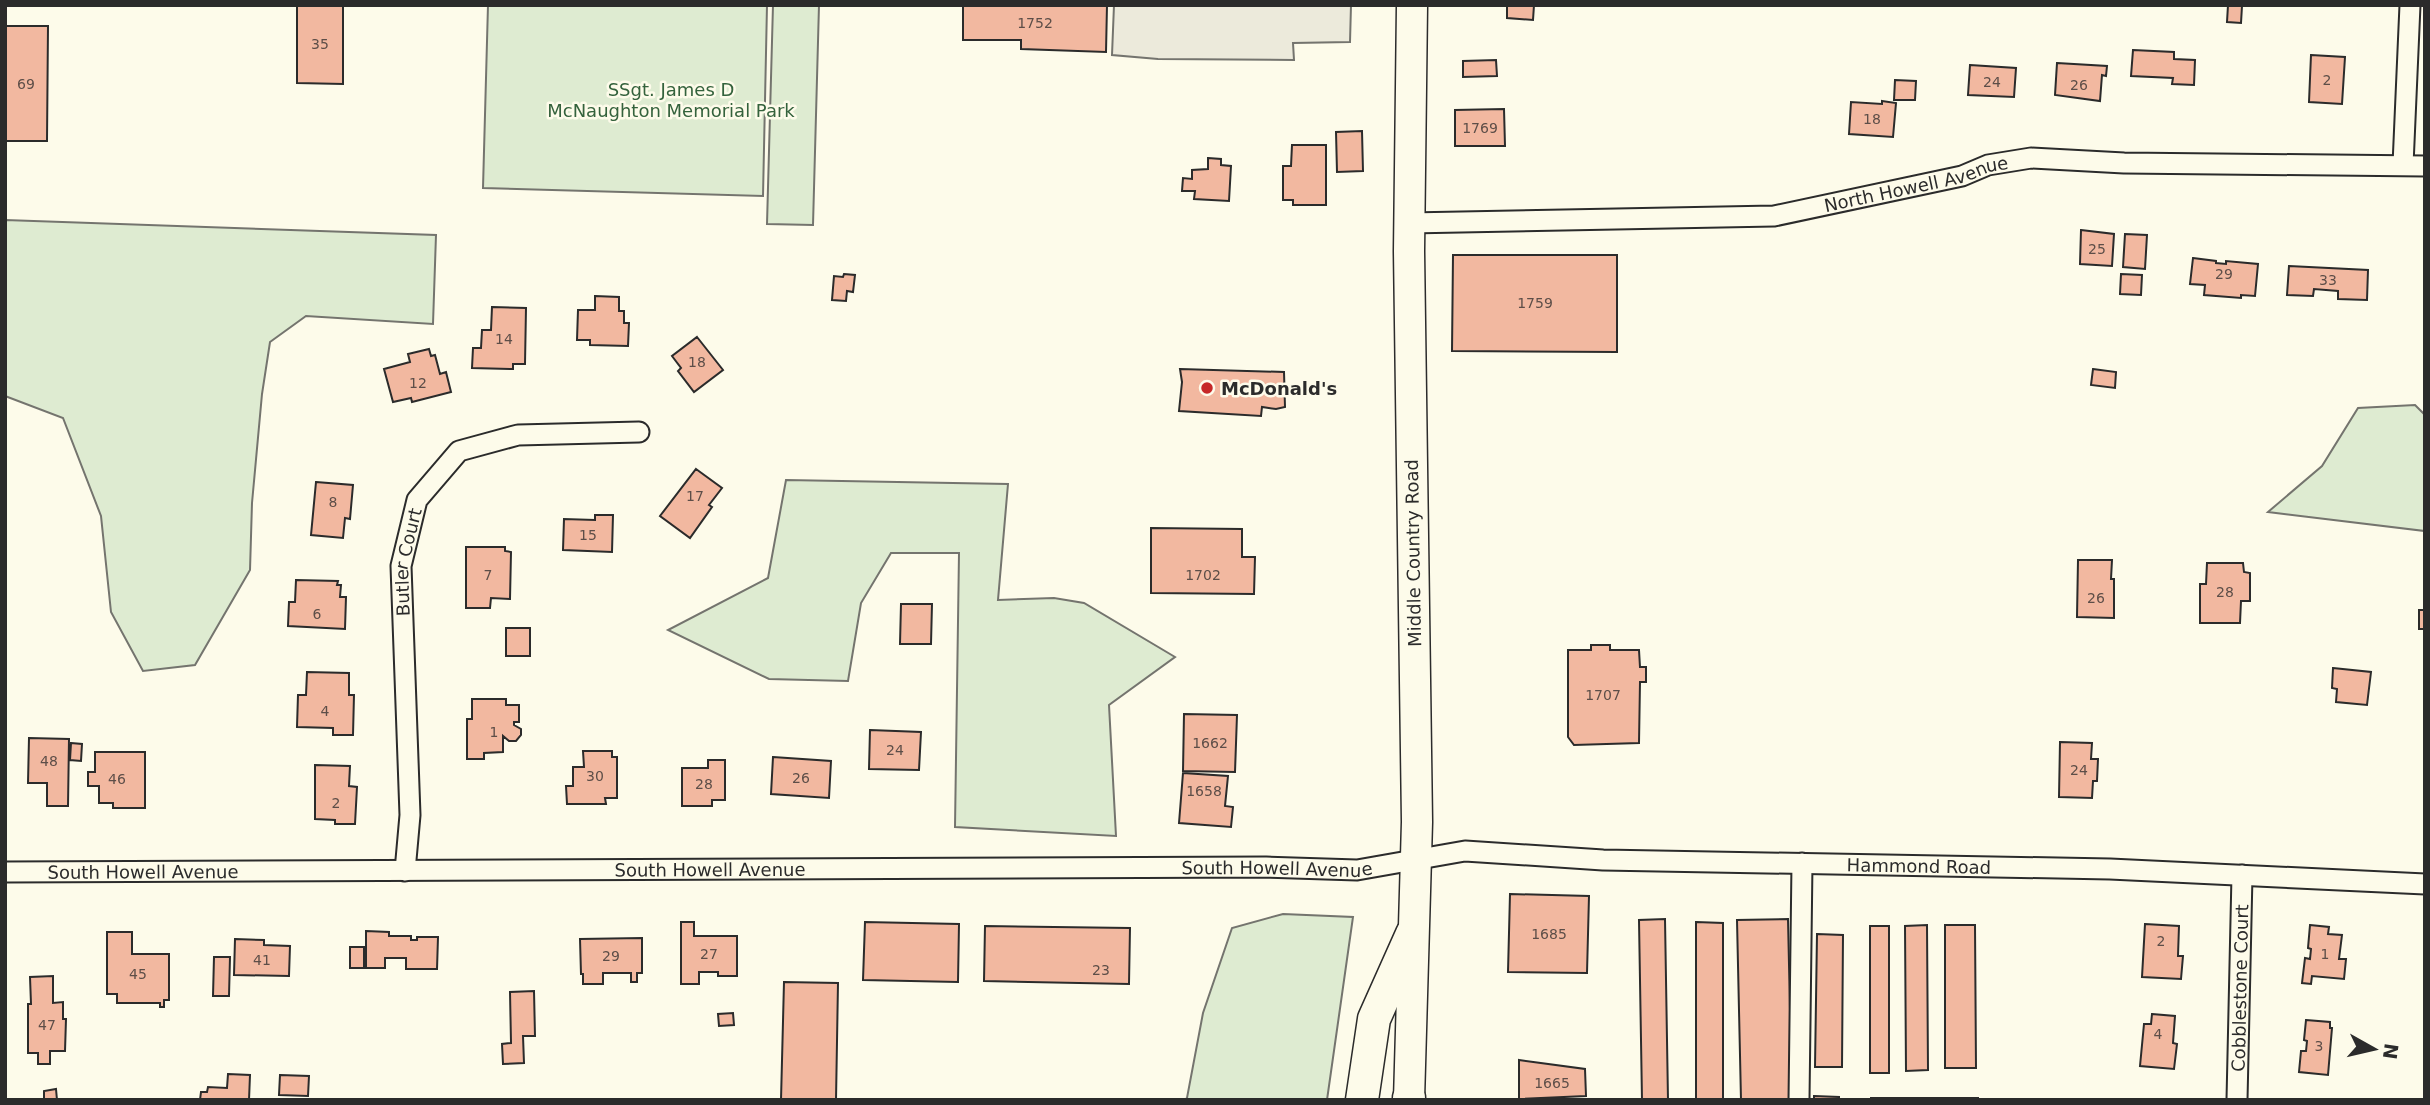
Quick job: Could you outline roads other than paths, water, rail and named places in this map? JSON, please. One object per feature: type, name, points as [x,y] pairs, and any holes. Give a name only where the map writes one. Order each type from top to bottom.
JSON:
[{"type":"highway","points":[[1362,1100],[1374,1019],[1412,934]]},
{"type":"main road","name":"Middle Country Road","points":[[1409,1099],[1416,764],[1409,223],[1412,5]]},
{"type":"street","points":[[2403,165],[2410,5]]},
{"type":"street","name":"North Howell Avenue","points":[[1409,223],[1774,216],[1962,176],[1988,165],[2031,158],[2124,163],[2425,166]]},
{"type":"street","name":"Butler Court","points":[[405,871],[410,816],[401,566],[417,500],[459,451],[518,435],[639,432]]},
{"type":"street","name":"Hammond Road","points":[[1415,862],[1465,852],[1604,860],[2110,869],[2425,884]]},
{"type":"street","name":"South Howell Avenue","points":[[5,872],[1252,867],[1357,870],[1415,862]]},
{"type":"street","points":[[1799,1100],[1802,863]]},
{"type":"street","name":"Cobblestone Court","points":[[2236,1100],[2242,875]]},
{"type":"place","name":"McDonald's","points":[[1207,388]]},
{"type":"park label","name":"SSgt. James D McNaughton Memorial Park","points":[[671,99]]}]
